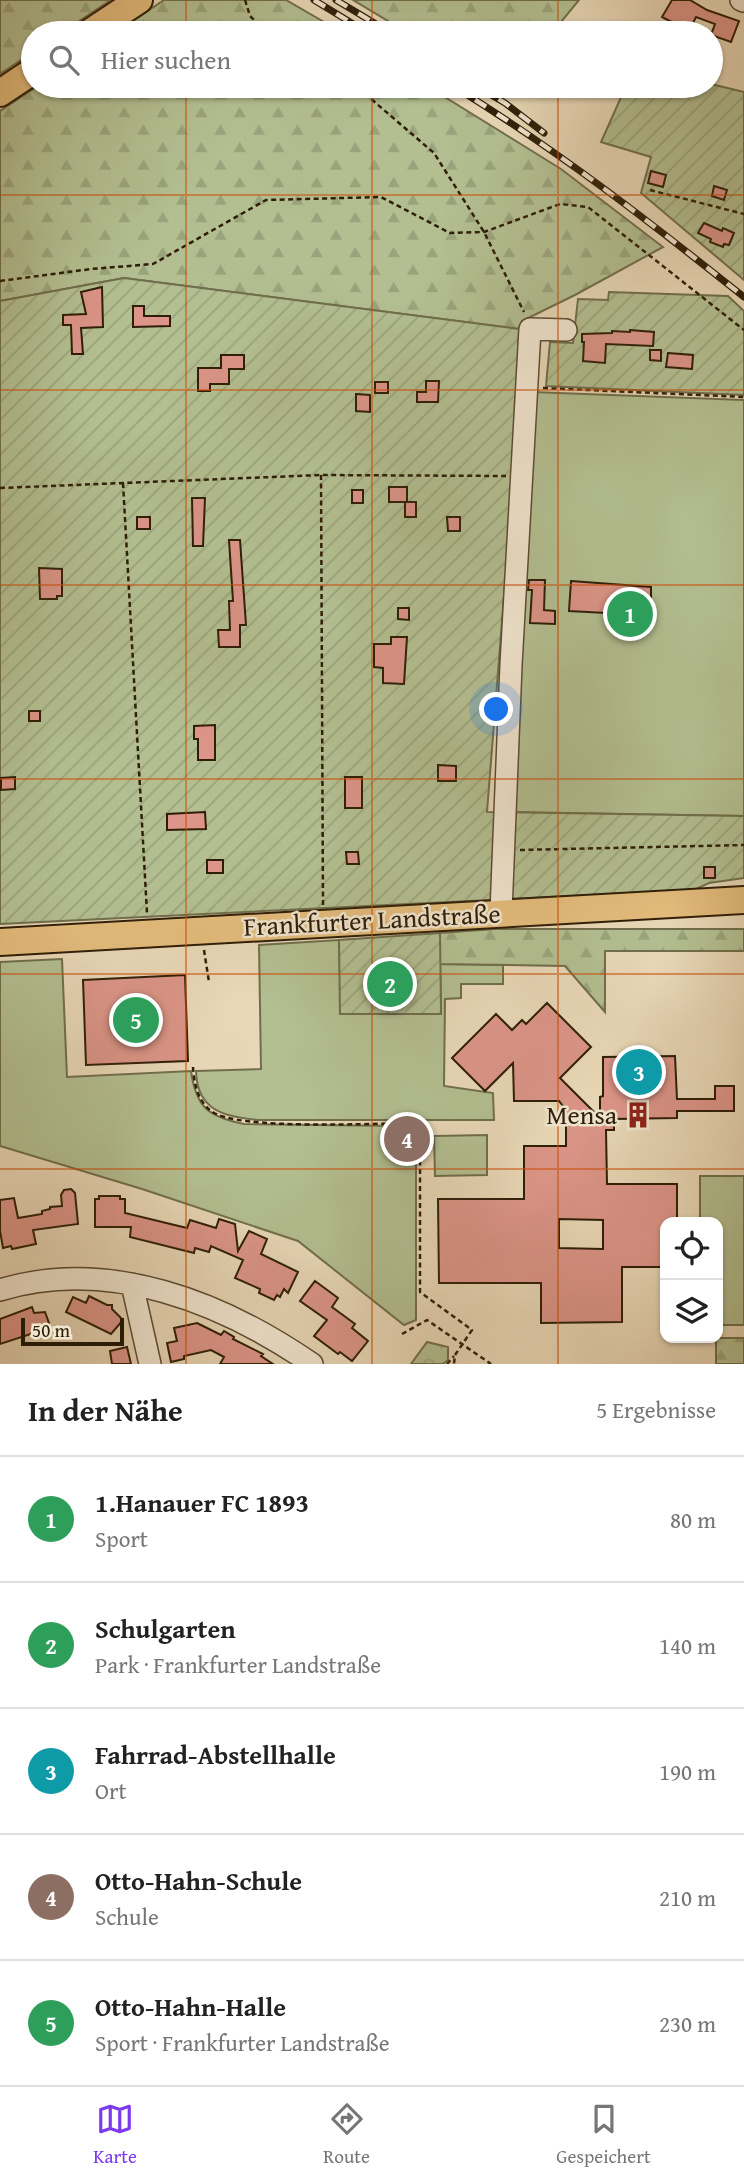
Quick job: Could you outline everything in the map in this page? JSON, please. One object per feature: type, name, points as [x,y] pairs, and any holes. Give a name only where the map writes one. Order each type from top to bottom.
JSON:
[{"type":"main road","points":[[107,21],[139,0]]},
{"type":"main road","points":[[0,93],[21,79]]},
{"type":"main road","name":"Frankfurter Landstraße","points":[[0,942],[744,900]]},
{"type":"street","points":[[501,912],[520,476],[530,329],[566,330]]},
{"type":"street","points":[[0,1290],[67,1278],[101,1279],[132,1284],[224,1312],[274,1339],[312,1364]]},
{"type":"street","points":[[132,1284],[150,1364]]},
{"type":"path","points":[[245,0],[250,16],[255,21]]},
{"type":"path","points":[[370,98],[434,153],[484,232],[522,304],[530,329]]},
{"type":"path","points":[[650,190],[744,214]]},
{"type":"path","points":[[0,281],[153,264],[266,200],[381,197],[450,233],[484,232],[560,204],[588,207],[744,330]]},
{"type":"path","points":[[526,387],[744,397]]},
{"type":"path","points":[[0,488],[321,475],[520,476]]},
{"type":"path","points":[[321,475],[323,922]]},
{"type":"path","points":[[123,483],[148,933]]},
{"type":"path","points":[[503,850],[744,845]]},
{"type":"path","points":[[200,929],[209,982]]},
{"type":"path","points":[[193,1067],[199,1097],[223,1118],[258,1123],[420,1123],[420,1292],[472,1330],[447,1364]]},
{"type":"path","points":[[404,1123],[409,1129],[420,1130]]},
{"type":"path","points":[[402,1334],[427,1320],[491,1364]]},
{"type":"path","points":[[454,1364],[455,1355]]},
{"type":"green space","points":[[0,0],[111,0],[79,21],[21,21],[21,60],[0,74]]},
{"type":"green space","points":[[164,0],[286,0],[322,21],[133,21]]},
{"type":"green space","points":[[353,0],[579,0],[562,21],[388,21]]},
{"type":"green space","points":[[723,87],[744,92],[744,280],[641,193],[651,157],[601,142],[621,98],[723,98]]},
{"type":"green space","points":[[21,97],[446,98],[561,169],[663,247],[522,321],[519,329],[124,278],[0,301],[0,111]]},
{"type":"green space","points":[[124,278],[519,329],[514,469],[487,812],[744,816],[744,878],[709,883],[694,890],[0,924],[0,301]]},
{"type":"green space","points":[[609,292],[728,296],[744,311],[744,395],[546,386],[550,342],[573,343],[578,299],[608,300]]},
{"type":"green space","points":[[532,392],[744,400],[744,816],[504,812]]},
{"type":"green space","points":[[495,929],[744,929],[744,951],[605,951],[605,1012],[565,966],[440,964],[440,933]]},
{"type":"green space","points":[[440,933],[441,1014],[340,1014],[339,940]]},
{"type":"green space","points":[[339,940],[341,1014],[441,1014],[440,964],[503,965],[503,984],[461,984],[461,998],[445,999],[444,1086],[493,1093],[494,1120],[258,1120],[224,1114],[207,1103],[201,1095],[196,1071],[261,1069],[259,945]]},
{"type":"green space","points":[[62,959],[67,1077],[191,1071],[196,1094],[206,1109],[232,1121],[244,1124],[401,1126],[416,1133],[416,1320],[404,1325],[298,1241],[142,1189],[0,1146],[0,962]]},
{"type":"green space","points":[[487,1135],[487,1175],[435,1176],[434,1136]]},
{"type":"green space","points":[[700,1176],[744,1176],[744,1325],[723,1325],[723,1217],[700,1217]]},
{"type":"green space","points":[[723,1338],[744,1338],[744,1364],[716,1364],[716,1343],[723,1343]]},
{"type":"green space","points":[[427,1342],[448,1347],[448,1360],[443,1364],[411,1364]]},
{"type":"building","points":[[672,0],[690,0],[707,10],[739,21],[731,42],[723,39],[723,21],[707,21],[696,17],[694,21],[670,21],[662,17]]},
{"type":"building","points":[[651,171],[666,175],[663,187],[648,183]]},
{"type":"building","points":[[714,186],[727,190],[724,200],[712,196]]},
{"type":"building","points":[[704,223],[734,233],[729,245],[724,244],[723,247],[710,242],[711,239],[698,233]]},
{"type":"building","points":[[102,287],[103,327],[81,328],[83,354],[72,354],[71,325],[63,325],[63,315],[86,314],[81,292]]},
{"type":"building","points":[[133,306],[144,306],[144,316],[170,316],[170,326],[133,327]]},
{"type":"building","points":[[630,330],[654,332],[653,346],[606,344],[605,363],[583,361],[582,334]]},
{"type":"building","points":[[650,350],[661,350],[661,361],[650,360]]},
{"type":"building","points":[[668,353],[693,355],[692,369],[666,367]]},
{"type":"building","points":[[221,355],[244,355],[244,369],[229,369],[229,384],[210,384],[210,391],[198,391],[198,368],[221,368]]},
{"type":"building","points":[[426,381],[439,381],[438,402],[417,402],[417,392],[426,392]]},
{"type":"building","points":[[375,382],[388,382],[388,393],[375,393]]},
{"type":"building","points":[[356,394],[370,395],[370,412],[356,411]]},
{"type":"building","points":[[389,487],[407,487],[407,502],[389,502]]},
{"type":"building","points":[[352,490],[363,490],[363,503],[352,503]]},
{"type":"building","points":[[192,498],[205,498],[203,546],[193,546]]},
{"type":"building","points":[[405,502],[416,502],[416,517],[405,517]]},
{"type":"building","points":[[137,517],[150,517],[150,529],[137,529]]},
{"type":"building","points":[[447,517],[460,517],[460,531],[448,531]]},
{"type":"building","points":[[229,540],[240,540],[246,625],[240,625],[240,647],[219,647],[218,630],[230,630],[229,601],[233,601]]},
{"type":"building","points":[[39,568],[62,569],[62,596],[57,596],[57,599],[40,599]]},
{"type":"building","points":[[529,580],[545,580],[544,610],[555,611],[555,624],[530,623],[532,590],[528,590]]},
{"type":"building","points":[[571,581],[651,587],[651,604],[634,603],[629,605],[629,609],[606,608],[606,613],[569,611]]},
{"type":"building","points":[[398,608],[409,608],[409,620],[398,619]]},
{"type":"building","points":[[391,637],[407,637],[404,684],[383,683],[383,668],[374,667],[374,644],[391,644]]},
{"type":"building","points":[[29,711],[40,711],[40,721],[29,721]]},
{"type":"building","points":[[215,725],[215,760],[198,760],[198,739],[194,739],[194,726]]},
{"type":"building","points":[[438,765],[456,766],[456,781],[438,781]]},
{"type":"building","points":[[15,777],[15,789],[1,790],[1,778]]},
{"type":"building","points":[[345,777],[362,777],[362,808],[345,808]]},
{"type":"building","points":[[205,812],[206,829],[167,830],[167,814]]},
{"type":"building","points":[[346,852],[358,852],[359,864],[347,864]]},
{"type":"building","points":[[207,860],[223,860],[223,873],[207,873]]},
{"type":"building","points":[[704,867],[715,867],[715,878],[704,878]]},
{"type":"building","points":[[185,975],[188,1061],[86,1065],[83,980]]},
{"type":"building","points":[[547,1003],[591,1047],[560,1078],[600,1118],[603,1057],[675,1056],[677,1099],[715,1099],[715,1086],[734,1086],[734,1111],[677,1111],[677,1118],[614,1119],[614,1130],[606,1130],[607,1184],[677,1184],[677,1217],[660,1217],[660,1267],[622,1267],[622,1322],[541,1323],[541,1283],[439,1283],[438,1199],[524,1199],[524,1146],[566,1146],[566,1110],[559,1101],[514,1101],[513,1063],[485,1091],[452,1058],[496,1014],[512,1030],[522,1020],[526,1024]],"holes":[[[559,1219],[603,1220],[603,1249],[559,1248]]]},
{"type":"building","points":[[71,1189],[75,1193],[78,1224],[33,1230],[36,1244],[3,1248],[0,1200],[14,1198],[18,1218],[42,1214],[42,1211],[50,1207],[62,1206],[61,1195],[64,1190]]},
{"type":"building","points":[[99,1196],[120,1196],[120,1199],[125,1199],[125,1213],[187,1228],[190,1220],[216,1228],[219,1219],[235,1224],[238,1251],[249,1231],[267,1239],[261,1254],[298,1272],[288,1293],[284,1289],[280,1297],[277,1295],[274,1300],[259,1293],[260,1289],[235,1278],[243,1260],[211,1246],[209,1252],[195,1248],[194,1253],[130,1237],[131,1227],[95,1227],[95,1199],[99,1199]]},
{"type":"building","points":[[315,1281],[338,1298],[332,1307],[355,1324],[352,1328],[368,1341],[352,1361],[314,1336],[327,1320],[300,1301]]},
{"type":"building","points":[[89,1296],[112,1305],[112,1309],[123,1320],[111,1334],[66,1312],[73,1297],[86,1303]]},
{"type":"building","points":[[32,1307],[34,1313],[45,1312],[49,1323],[38,1327],[37,1332],[0,1344],[0,1319]]},
{"type":"building","points":[[197,1323],[221,1335],[224,1331],[234,1337],[233,1339],[263,1354],[261,1356],[273,1364],[220,1364],[224,1357],[211,1350],[171,1362],[167,1343],[177,1341],[174,1328]]},
{"type":"building","points":[[127,1347],[131,1364],[112,1364],[110,1351]]},
{"type":"railway","points":[[314,0],[348,21]]},
{"type":"railway","points":[[336,0],[371,21]]},
{"type":"railway","points":[[472,98],[602,187],[744,297]]},
{"type":"railway","points":[[496,98],[544,133]]},
{"type":"place","name":"1.Hanauer FC 1893","points":[[630,614]]},
{"type":"place","name":"Schulgarten","points":[[390,984]]},
{"type":"place","name":"Otto-Hahn-Halle","points":[[136,1020]]},
{"type":"place","name":"Fahrrad-Abstellhalle","points":[[639,1072]]},
{"type":"place","name":"Mensa","points":[[638,1115]]},
{"type":"place","name":"Otto-Hahn-Schule","points":[[407,1139]]}]
